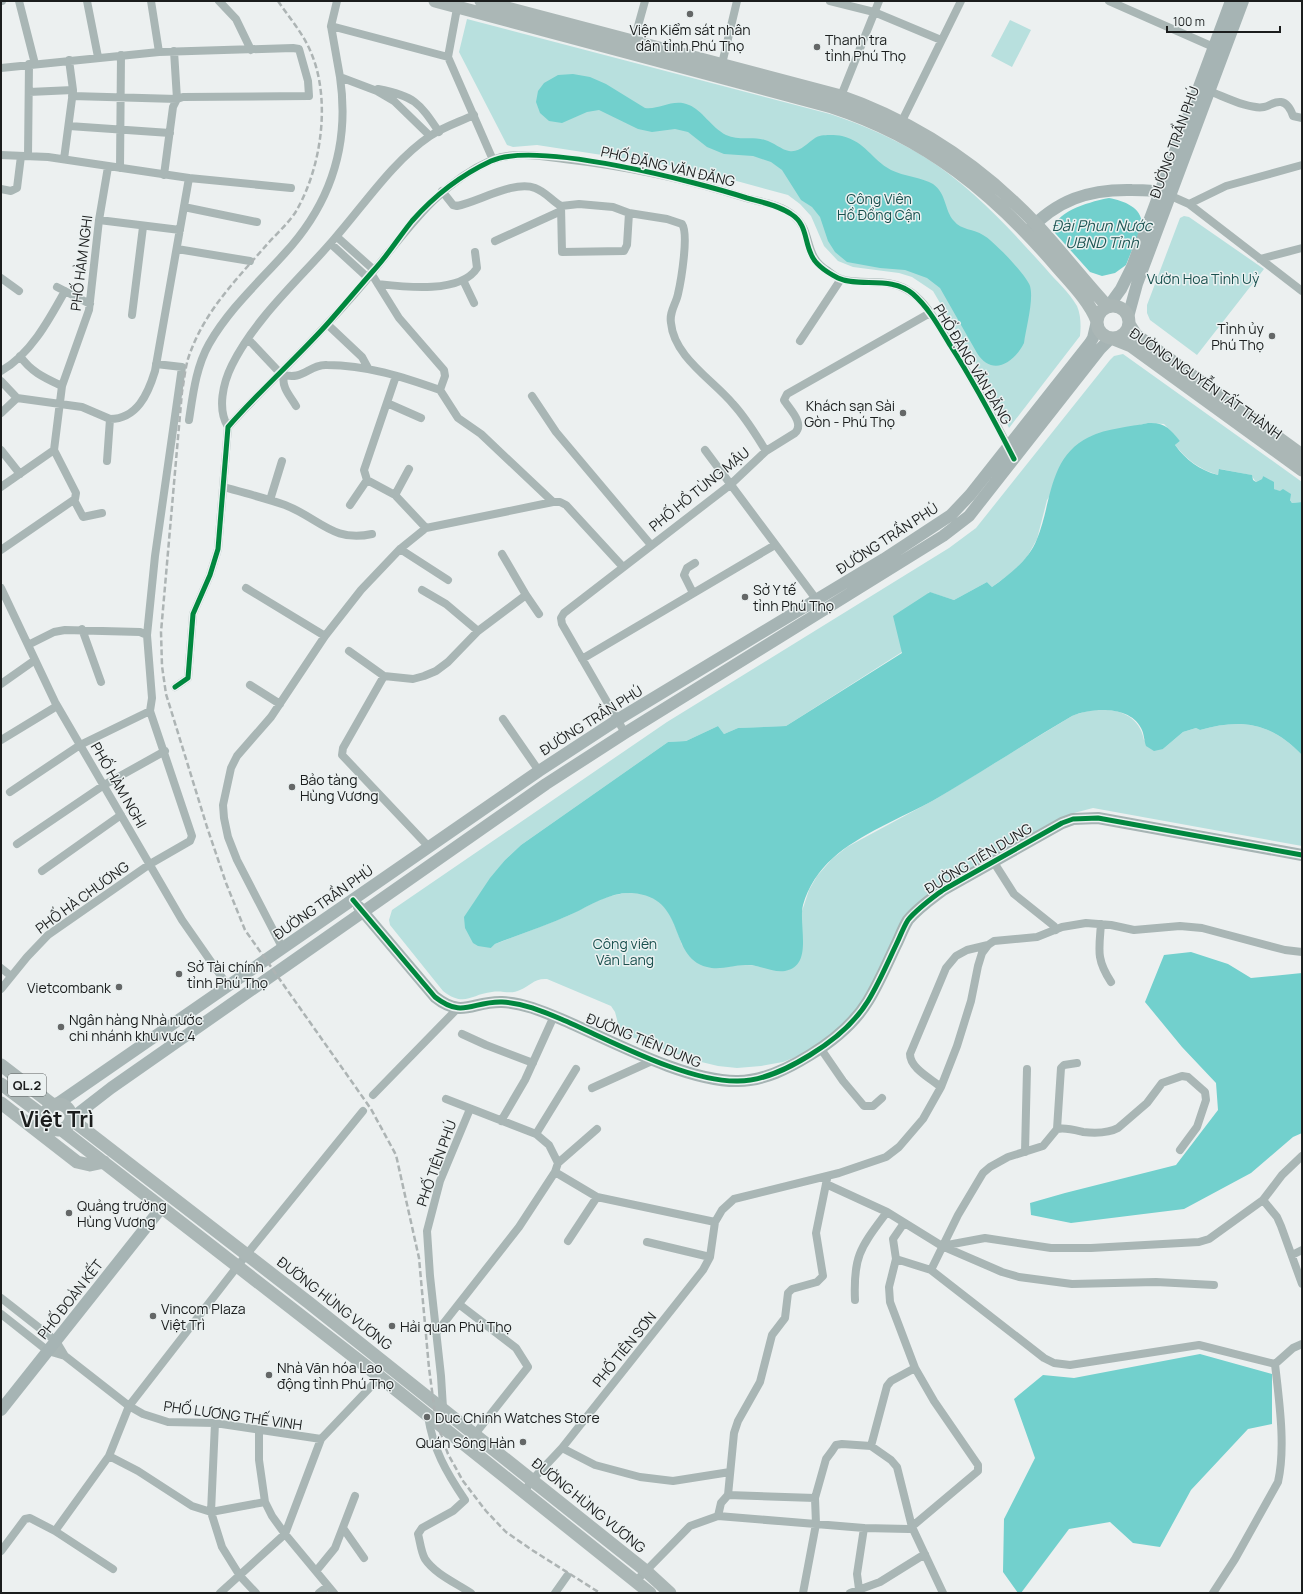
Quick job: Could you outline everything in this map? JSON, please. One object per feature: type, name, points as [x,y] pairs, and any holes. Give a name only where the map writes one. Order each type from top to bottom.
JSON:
[{"type":"main road","points":[[435,1],[458,4],[720,70],[841,96],[876,110],[957,170],[1031,228],[1108,307]]},
{"type":"main road","points":[[481,1],[498,3],[632,47]]},
{"type":"main road","name":"ĐƯỜNG TRẦN PHÚ","points":[[1108,307],[1128,275],[1166,194],[1209,91],[1231,1]]},
{"type":"main road","name":"ĐƯỜNG TRẦN PHÚ","points":[[1128,321],[1137,284],[1166,194],[1218,50],[1243,1]]},
{"type":"main road","points":[[720,70],[899,128]]},
{"type":"main road","points":[[1031,228],[1060,204],[1083,195],[1118,190],[1166,194]]},
{"type":"main road","points":[[1031,228],[1084,299],[1097,321],[1100,332],[1111,338],[1123,335],[1128,321],[1120,308],[1108,307],[1100,312],[1097,321]]},
{"type":"main road","name":"ĐƯỜNG TRẦN PHÚ","points":[[70,1119],[111,1088],[546,784],[625,732],[943,536],[955,520],[960,507],[1092,340],[1097,321]]},
{"type":"main road","name":"ĐƯỜNG NGUYỄN TẤT THÀNH","points":[[1128,321],[1136,335],[1302,455]]},
{"type":"main road","name":"ĐƯỜNG TRẦN PHÚ","points":[[55,1105],[539,771],[617,720],[884,559],[955,520],[969,516],[1100,349],[1111,338]]},
{"type":"main road","name":"ĐƯỜNG NGUYỄN TẤT THÀNH","points":[[1111,338],[1131,346],[1302,470]]},
{"type":"main road","name":"ĐƯỜNG TIÊN DUNG","points":[[457,1010],[500,1002],[529,1006],[654,1060],[698,1075],[738,1081],[751,1080],[790,1067],[821,1049],[858,1017],[882,976],[902,933],[912,916],[925,903],[943,890],[1050,828],[1073,819],[1087,818],[1110,820],[1302,855]]},
{"type":"main road","points":[[352,900],[435,998],[457,1010]]},
{"type":"main road","name":"QL.2","points":[[1,1065],[55,1105],[67,1108],[70,1119]]},
{"type":"main road","name":"QL.2","points":[[1,1084],[45,1117]]},
{"type":"main road","points":[[1,1103],[77,1162],[90,1165],[104,1162]]},
{"type":"main road","name":"QL.2","points":[[55,1105],[47,1110],[45,1117],[46,1123],[50,1128],[62,1130],[104,1162],[380,1377],[650,1593]]},
{"type":"main road","points":[[62,1130],[68,1126],[70,1119]]},
{"type":"main road","name":"ĐƯỜNG HÙNG VƯƠNG","points":[[70,1119],[247,1254],[443,1408],[646,1571],[670,1593]]},
{"type":"main road","name":"PHỐ ĐOÀN KẾT","points":[[1,1410],[162,1207]]},
{"type":"street","points":[[1,189],[11,191],[17,188],[25,156],[32,64],[19,1]]},
{"type":"street","points":[[86,1],[98,57]]},
{"type":"street","points":[[151,1],[159,52]]},
{"type":"street","points":[[219,1],[236,18],[251,50]]},
{"type":"street","points":[[189,420],[198,368],[209,345],[241,298],[306,228],[324,197],[336,166],[343,127],[344,102],[331,26],[337,1]]},
{"type":"street","points":[[632,47],[645,1]]},
{"type":"street","points":[[720,70],[737,1]]},
{"type":"street","points":[[830,1],[874,12],[941,40]]},
{"type":"street","points":[[841,96],[879,1]]},
{"type":"street","points":[[899,128],[961,1]]},
{"type":"street","points":[[1109,1],[1218,50]]},
{"type":"street","points":[[228,427],[244,409],[283,374],[371,274],[414,219],[442,191],[493,160],[448,57],[458,4]]},
{"type":"street","points":[[331,26],[448,57]]},
{"type":"street","points":[[1,68],[159,52],[293,48],[299,49],[308,81],[309,96],[183,97],[176,99],[29,92]]},
{"type":"street","points":[[164,175],[173,106],[176,99],[174,51]]},
{"type":"street","points":[[120,168],[121,55]]},
{"type":"street","points":[[64,159],[73,93],[69,60]]},
{"type":"street","points":[[340,77],[369,87],[394,92],[417,103],[424,109],[438,132]]},
{"type":"street","points":[[369,87],[403,108],[430,136]]},
{"type":"street","points":[[1209,91],[1252,106],[1264,107],[1272,102],[1282,102],[1287,104],[1293,116],[1302,118]]},
{"type":"street","points":[[175,687],[188,678],[192,621],[218,550],[228,427],[223,417],[222,409],[225,382],[232,366],[248,339],[268,313],[331,244],[379,184],[400,162],[430,136],[474,115]]},
{"type":"street","points":[[69,126],[170,133]]},
{"type":"street","points":[[1,155],[64,159],[164,175],[291,188]]},
{"type":"street","name":"PHỐ ĐẶNG VĂN ĐĂNG","points":[[493,160],[529,155],[607,165],[703,184],[773,206],[794,216],[802,225],[806,233],[811,256],[825,270],[841,279],[884,282],[900,286],[911,292],[930,313],[975,386],[1014,458]]},
{"type":"street","points":[[1189,204],[1226,186],[1302,165]]},
{"type":"street","name":"PHỐ HÀM NGHI","points":[[54,450],[62,386],[85,326],[90,304],[99,220],[108,167]]},
{"type":"street","points":[[1,381],[17,398],[82,407],[110,419],[128,416],[135,410],[149,389],[156,364],[189,178]]},
{"type":"street","points":[[442,191],[453,205],[456,206],[501,191],[529,187],[542,192],[561,208],[562,252],[624,251],[627,245],[629,213]]},
{"type":"street","points":[[1166,194],[1189,204],[1302,291]]},
{"type":"street","points":[[495,240],[561,208],[600,205],[612,207],[629,213],[667,219],[677,222],[684,227],[685,238],[679,288],[671,313],[672,327],[680,347],[691,363],[734,405],[766,451]]},
{"type":"street","points":[[184,207],[257,222]]},
{"type":"street","points":[[99,220],[180,230]]},
{"type":"street","points":[[132,315],[143,226]]},
{"type":"street","points":[[337,237],[371,274],[399,318],[444,370],[445,376],[440,390]]},
{"type":"street","points":[[331,244],[371,274]]},
{"type":"street","points":[[1260,259],[1302,248]]},
{"type":"street","points":[[177,249],[250,262]]},
{"type":"street","points":[[378,284],[424,287],[463,280],[470,277],[477,268],[475,252]]},
{"type":"street","points":[[1,278],[19,291]]},
{"type":"street","points":[[800,341],[841,279]]},
{"type":"street","points":[[463,280],[474,303]]},
{"type":"street","points":[[57,287],[90,304]]},
{"type":"street","points":[[1,371],[20,356],[44,326],[65,291]]},
{"type":"street","name":"PHỐ HỒ TÙNG MẬU","points":[[625,732],[562,624],[561,618],[564,613],[730,485],[766,451],[798,430],[799,424],[784,400],[788,394],[930,313]]},
{"type":"street","points":[[327,324],[362,357],[368,368]]},
{"type":"street","points":[[248,339],[283,374],[297,376],[322,365],[368,368],[440,390],[458,418],[481,434],[553,502]]},
{"type":"street","points":[[20,356],[37,374],[62,386]]},
{"type":"street","points":[[18,844],[104,785],[165,751],[150,711],[152,698],[147,635],[155,556],[182,367],[156,364]]},
{"type":"street","points":[[283,374],[285,390],[296,406]]},
{"type":"street","points":[[396,376],[364,470],[367,480],[395,495],[426,528]]},
{"type":"street","points":[[532,396],[556,432],[651,545]]},
{"type":"street","points":[[1,413],[17,398]]},
{"type":"street","points":[[387,403],[421,418]]},
{"type":"street","points":[[107,461],[110,419]]},
{"type":"street","points":[[1,450],[20,474]]},
{"type":"street","points":[[1,487],[54,450],[76,493],[74,500],[1,550]]},
{"type":"street","points":[[704,450],[824,610]]},
{"type":"street","points":[[270,500],[282,461]]},
{"type":"street","points":[[395,495],[409,469]]},
{"type":"street","points":[[350,505],[367,480]]},
{"type":"street","points":[[224,487],[270,500],[303,513],[341,534],[359,537],[372,534]]},
{"type":"street","points":[[74,500],[83,518],[102,513]]},
{"type":"street","points":[[283,949],[237,860],[228,837],[223,805],[230,768],[246,745],[271,717],[325,636],[361,590],[400,549],[426,528],[553,502],[560,502],[566,505],[623,567]]},
{"type":"street","points":[[582,659],[775,545]]},
{"type":"street","points":[[400,549],[448,580]]},
{"type":"street","points":[[502,554],[539,614]]},
{"type":"street","points":[[693,593],[684,575],[687,568],[695,563]]},
{"type":"street","name":"PHỐ HÀM NGHI","points":[[1,588],[57,706],[182,920],[228,986]]},
{"type":"street","points":[[246,588],[325,636]]},
{"type":"street","points":[[422,590],[446,604],[478,631]]},
{"type":"street","points":[[349,651],[384,676],[413,679],[436,671],[453,658],[478,631],[526,595]]},
{"type":"street","points":[[28,645],[60,630],[82,629],[140,632],[147,635]]},
{"type":"street","points":[[82,629],[101,682]]},
{"type":"street","points":[[1,684],[35,660]]},
{"type":"street","points":[[384,676],[343,748],[342,755],[429,847]]},
{"type":"street","points":[[250,685],[280,704]]},
{"type":"street","points":[[1,740],[57,706]]},
{"type":"street","points":[[10,792],[80,744],[150,711]]},
{"type":"street","points":[[503,719],[539,771]]},
{"type":"street","name":"PHỐ HÀ CHƯƠNG","points":[[1,989],[10,976],[48,935],[150,864],[190,841],[192,832],[165,751]]},
{"type":"street","points":[[42,871],[121,815]]},
{"type":"street","points":[[993,861],[1014,894],[1054,926],[1056,930]]},
{"type":"street","points":[[941,1087],[914,1065],[910,1060],[910,1054],[946,968],[956,956],[967,950],[988,945],[994,941],[1037,937],[1078,924],[1101,924],[1134,930],[1180,926],[1202,928],[1285,950],[1302,952]]},
{"type":"street","points":[[1101,924],[1100,960],[1103,969],[1112,982]]},
{"type":"street","points":[[827,1180],[886,1156],[894,1151],[923,1119],[941,1087],[957,1046],[971,1001],[980,959],[988,945]]},
{"type":"street","points":[[1,968],[10,976]]},
{"type":"street","points":[[373,1095],[457,1010]]},
{"type":"street","points":[[501,1121],[533,1063],[554,1016]]},
{"type":"street","points":[[462,1034],[533,1063]]},
{"type":"street","points":[[821,1049],[843,1081],[864,1106],[868,1108],[873,1106],[882,1098]]},
{"type":"street","points":[[592,1088],[654,1060]]},
{"type":"street","points":[[931,1270],[958,1215],[983,1173],[990,1167],[1008,1157],[1045,1145],[1057,1129],[1061,1068],[1064,1065],[1077,1064]]},
{"type":"street","points":[[536,1134],[576,1069]]},
{"type":"street","points":[[1025,1152],[1027,1069]]},
{"type":"street","points":[[1057,1129],[1063,1128],[1085,1132],[1114,1130],[1147,1103],[1162,1083],[1182,1076],[1192,1080],[1205,1092],[1206,1100],[1197,1128],[1180,1150]]},
{"type":"street","points":[[446,1099],[470,1109]]},
{"type":"street","name":"PHỐ TIÊN PHÚ","points":[[443,1408],[427,1231],[440,1181],[470,1109],[536,1134],[549,1145],[558,1163]]},
{"type":"street","points":[[55,1531],[109,1456],[129,1406],[247,1254],[363,1110]]},
{"type":"street","points":[[436,1334],[519,1227],[555,1172],[558,1163],[597,1129]]},
{"type":"street","points":[[942,1246],[985,1238],[1050,1248],[1091,1248],[1198,1242],[1209,1239],[1263,1200],[1282,1175],[1302,1156]]},
{"type":"street","points":[[555,1172],[598,1197],[715,1222]]},
{"type":"street","points":[[827,1180],[887,1212],[942,1246],[1002,1272],[1030,1279],[1072,1284],[1156,1282],[1214,1284]]},
{"type":"street","points":[[718,1516],[721,1503],[728,1495],[734,1433],[738,1421],[760,1382],[772,1335],[785,1318],[788,1293],[792,1289],[817,1282],[823,1276],[816,1233],[827,1180]]},
{"type":"street","name":"PHỐ TIÊN SƠN","points":[[524,1492],[532,1480],[562,1448],[693,1283],[710,1257],[715,1222],[722,1210],[734,1199],[827,1180]]},
{"type":"street","points":[[568,1241],[598,1197]]},
{"type":"street","points":[[1263,1200],[1277,1217],[1302,1284]]},
{"type":"street","points":[[855,1300],[854,1282],[858,1254],[863,1243],[887,1212]]},
{"type":"street","points":[[636,1581],[690,1526],[718,1516],[864,1528],[912,1528],[978,1471],[978,1466],[975,1461],[934,1401],[915,1368],[890,1302],[889,1292],[896,1259],[893,1239],[904,1223]]},
{"type":"street","points":[[647,1242],[710,1257]]},
{"type":"street","points":[[1292,1255],[1302,1250]]},
{"type":"street","points":[[896,1259],[931,1270],[1044,1358],[1054,1363],[1070,1365],[1199,1345],[1275,1364]]},
{"type":"street","name":"PHỐ LƯƠNG THẾ VINH","points":[[1,1298],[52,1346]]},
{"type":"street","points":[[460,1305],[516,1348],[528,1367],[475,1434]]},
{"type":"street","name":"PHỐ LƯƠNG THẾ VINH","points":[[1,1314],[52,1346],[129,1406],[143,1414],[168,1422],[215,1423],[321,1439]]},
{"type":"street","points":[[1275,1364],[1293,1348],[1302,1344]]},
{"type":"street","points":[[1213,1593],[1236,1559],[1278,1482],[1281,1470],[1280,1431],[1275,1364]]},
{"type":"street","points":[[871,1446],[887,1386],[891,1381],[915,1368]]},
{"type":"street","points":[[220,1593],[285,1534],[321,1439],[380,1377]]},
{"type":"street","points":[[428,1415],[432,1438],[438,1455],[465,1500],[453,1511],[422,1528],[418,1534],[425,1559],[440,1574],[471,1593]]},
{"type":"street","points":[[215,1423],[211,1512],[222,1547],[240,1576],[256,1593]]},
{"type":"street","points":[[259,1430],[259,1460],[265,1502],[272,1516],[285,1534],[317,1570],[334,1593]]},
{"type":"street","points":[[802,1593],[816,1524],[815,1498],[826,1459],[836,1445],[842,1444],[871,1446],[891,1460],[897,1467],[912,1528],[943,1593]]},
{"type":"street","points":[[562,1448],[595,1465],[651,1479],[673,1481],[730,1472]]},
{"type":"street","points":[[109,1456],[138,1471],[192,1506],[211,1512],[265,1502]]},
{"type":"street","points":[[728,1495],[815,1498]]},
{"type":"street","points":[[317,1570],[335,1548],[344,1528],[355,1496]]},
{"type":"street","points":[[1,1551],[27,1517],[55,1531],[113,1569]]},
{"type":"street","points":[[344,1528],[364,1558]]},
{"type":"street","points":[[859,1589],[857,1574],[864,1528]]},
{"type":"street","points":[[850,1593],[880,1582],[925,1554]]},
{"type":"street","points":[[556,1593],[567,1576]]},
{"type":"street","points":[[319,1593],[328,1586]]},
{"type":"green space","name":"Công Viên Hồ Đồng Cận","points":[[467,19],[830,114],[867,128],[903,145],[943,169],[959,182],[989,209],[1018,239],[1074,301],[1079,313],[1081,325],[1080,336],[1009,428],[987,383],[933,291],[912,277],[899,273],[853,267],[838,261],[824,246],[811,216],[800,204],[788,195],[693,169],[537,145],[513,147],[507,145],[459,52]]},
{"type":"green space","points":[[1010,20],[1031,30],[1012,67],[991,56]]},
{"type":"green space","name":"Vườn Hoa Tỉnh Uỷ","points":[[1184,216],[1189,217],[1264,269],[1197,355],[1150,320],[1147,313],[1147,305],[1180,218]]},
{"type":"green space","name":"Công viên Văn Lang","points":[[1123,354],[1302,482],[1302,502],[1292,503],[1283,492],[1274,489],[1273,484],[1263,476],[1262,479],[1256,482],[1251,475],[1220,469],[1218,475],[1199,467],[1189,460],[1175,445],[1180,441],[1164,424],[1148,423],[1089,437],[1047,500],[1037,539],[1027,557],[1015,570],[992,587],[987,582],[954,600],[929,592],[902,652],[786,726],[738,728],[724,734],[718,726],[686,741],[668,742],[521,845],[505,860],[473,904],[491,948],[495,944],[563,918],[602,899],[630,893],[645,894],[663,904],[673,921],[682,945],[728,967],[740,964],[763,967],[802,935],[801,914],[809,890],[817,876],[832,859],[847,847],[934,800],[1072,716],[1093,710],[1116,711],[1134,720],[1140,729],[1144,740],[1163,749],[1183,732],[1196,728],[1200,730],[1229,724],[1255,726],[1279,736],[1302,755],[1302,846],[1093,808],[1074,813],[1023,840],[924,901],[857,1014],[808,1052],[783,1062],[761,1066],[737,1068],[718,1066],[693,1060],[629,1036],[619,1027],[615,1012],[611,1006],[547,979],[535,981],[517,991],[485,993],[468,999],[457,999],[443,991],[390,925],[389,920],[392,910],[667,722],[949,548],[976,528],[1110,360],[1114,356]]},
{"type":"water","points":[[573,74],[590,77],[606,84],[645,108],[672,103],[683,103],[689,105],[694,107],[716,128],[726,135],[736,138],[755,138],[765,140],[789,151],[797,151],[815,138],[821,136],[842,136],[863,146],[878,161],[891,170],[933,184],[941,192],[948,212],[954,221],[964,228],[988,238],[1028,281],[1031,299],[1024,343],[1020,350],[1009,361],[996,366],[989,364],[977,353],[940,288],[927,278],[905,270],[880,268],[847,262],[835,252],[828,241],[820,217],[812,207],[801,200],[782,170],[771,162],[753,156],[724,154],[707,147],[688,132],[675,129],[652,132],[638,129],[599,110],[587,112],[562,123],[549,121],[540,113],[536,102],[538,91],[544,83],[558,75]]},
{"type":"water","name":"Đài Phun Nước UBND Tỉnh","points":[[1109,198],[1126,203],[1136,209],[1142,225],[1126,265],[1115,273],[1102,276],[1090,272],[1055,233],[1055,225],[1059,219],[1074,208]]},
{"type":"water","points":[[1148,423],[1159,424],[1167,427],[1180,441],[1175,445],[1179,450],[1188,460],[1199,467],[1218,475],[1219,469],[1252,475],[1253,480],[1256,482],[1262,479],[1263,476],[1274,482],[1274,489],[1280,491],[1283,489],[1291,494],[1290,500],[1292,503],[1302,502],[1302,755],[1279,736],[1255,726],[1243,724],[1229,724],[1200,730],[1196,728],[1183,732],[1163,749],[1154,751],[1146,746],[1141,728],[1128,715],[1109,710],[1099,710],[1072,716],[934,800],[868,834],[833,858],[819,873],[808,892],[803,905],[802,913],[802,953],[794,968],[785,971],[776,971],[748,965],[712,968],[695,961],[686,952],[670,916],[662,905],[650,897],[632,893],[624,893],[608,897],[544,926],[495,944],[491,948],[478,946],[473,943],[465,928],[464,917],[490,878],[505,860],[521,845],[668,742],[686,741],[718,726],[724,734],[738,728],[786,726],[902,653],[893,616],[930,592],[954,600],[987,582],[992,587],[999,582],[1024,560],[1034,547],[1042,525],[1053,482],[1058,469],[1066,456],[1076,446],[1096,434],[1118,428]]},
{"type":"water","points":[[1191,952],[1228,964],[1251,978],[1302,973],[1302,1133],[1293,1137],[1251,1173],[1184,1209],[1071,1223],[1031,1215],[1030,1203],[1176,1165],[1218,1110],[1216,1083],[1182,1047],[1145,1002],[1164,955]]},
{"type":"water","points":[[1200,1354],[1272,1374],[1272,1424],[1248,1429],[1191,1490],[1160,1547],[1133,1543],[1110,1522],[1069,1529],[1021,1593],[1018,1593],[1003,1572],[1004,1519],[1035,1458],[1014,1399],[1043,1375],[1074,1378]]},
{"type":"railway","points":[[278,1],[309,47],[318,74],[322,114],[317,157],[304,196],[295,213],[220,300],[201,328],[188,359],[182,392],[161,632],[162,666],[166,694],[207,827],[226,883],[245,930],[371,1109],[396,1155],[419,1258],[429,1368],[436,1421],[448,1454],[463,1481],[486,1511],[506,1532],[600,1593]]},
{"type":"cycle path","points":[[175,687],[188,678],[193,614],[210,575],[218,549],[228,427],[329,322],[389,252],[420,212],[448,187],[491,161],[513,156],[543,156],[579,159],[656,174],[781,208],[800,222],[813,258],[826,271],[846,281],[895,285],[904,288],[919,299],[933,318],[967,373],[1014,459]]},
{"type":"cycle path","points":[[353,900],[435,997],[453,1007],[461,1008],[492,1002],[502,1002],[525,1006],[540,1010],[648,1058],[672,1067],[695,1075],[738,1081],[757,1079],[776,1073],[794,1065],[835,1038],[850,1025],[868,1001],[906,923],[916,912],[943,890],[1062,823],[1073,819],[1098,818],[1302,855]]},
{"type":"place","name":"Viện Kiểm sát nhân dân tỉnh Phú Thọ","points":[[690,14]]},
{"type":"place","name":"Thanh tra tỉnh Phú Thọ","points":[[817,47]]},
{"type":"place","name":"Tỉnh ủy Phú Thọ","points":[[1272,336]]},
{"type":"place","name":"Khách sạn Sài Gòn - Phú Thọ","points":[[903,413]]},
{"type":"place","name":"Sở Y tế tỉnh Phú Thọ","points":[[745,597]]},
{"type":"place","name":"Bảo tàng Hùng Vương","points":[[292,787]]},
{"type":"place","name":"Sở Tài chính tỉnh Phú Thọ","points":[[179,974]]},
{"type":"place","name":"Vietcombank","points":[[119,987]]},
{"type":"place","name":"Ngân hàng Nhà nước chi nhánh khu vực 4","points":[[61,1027]]},
{"type":"place","name":"Quảng trường Hùng Vương","points":[[69,1213]]},
{"type":"place","name":"Vincom Plaza Việt Trì","points":[[153,1316]]},
{"type":"place","name":"Hải quan Phú Thọ","points":[[392,1326]]},
{"type":"place","name":"Nhà Văn hóa Lao động tỉnh Phú Thọ","points":[[269,1375]]},
{"type":"place","name":"Duc Chinh Watches Store","points":[[427,1417]]},
{"type":"place","name":"Quán Sông Hàn","points":[[523,1442]]},
{"type":"district","name":"Việt Trì","points":[[57,1119]]}]
